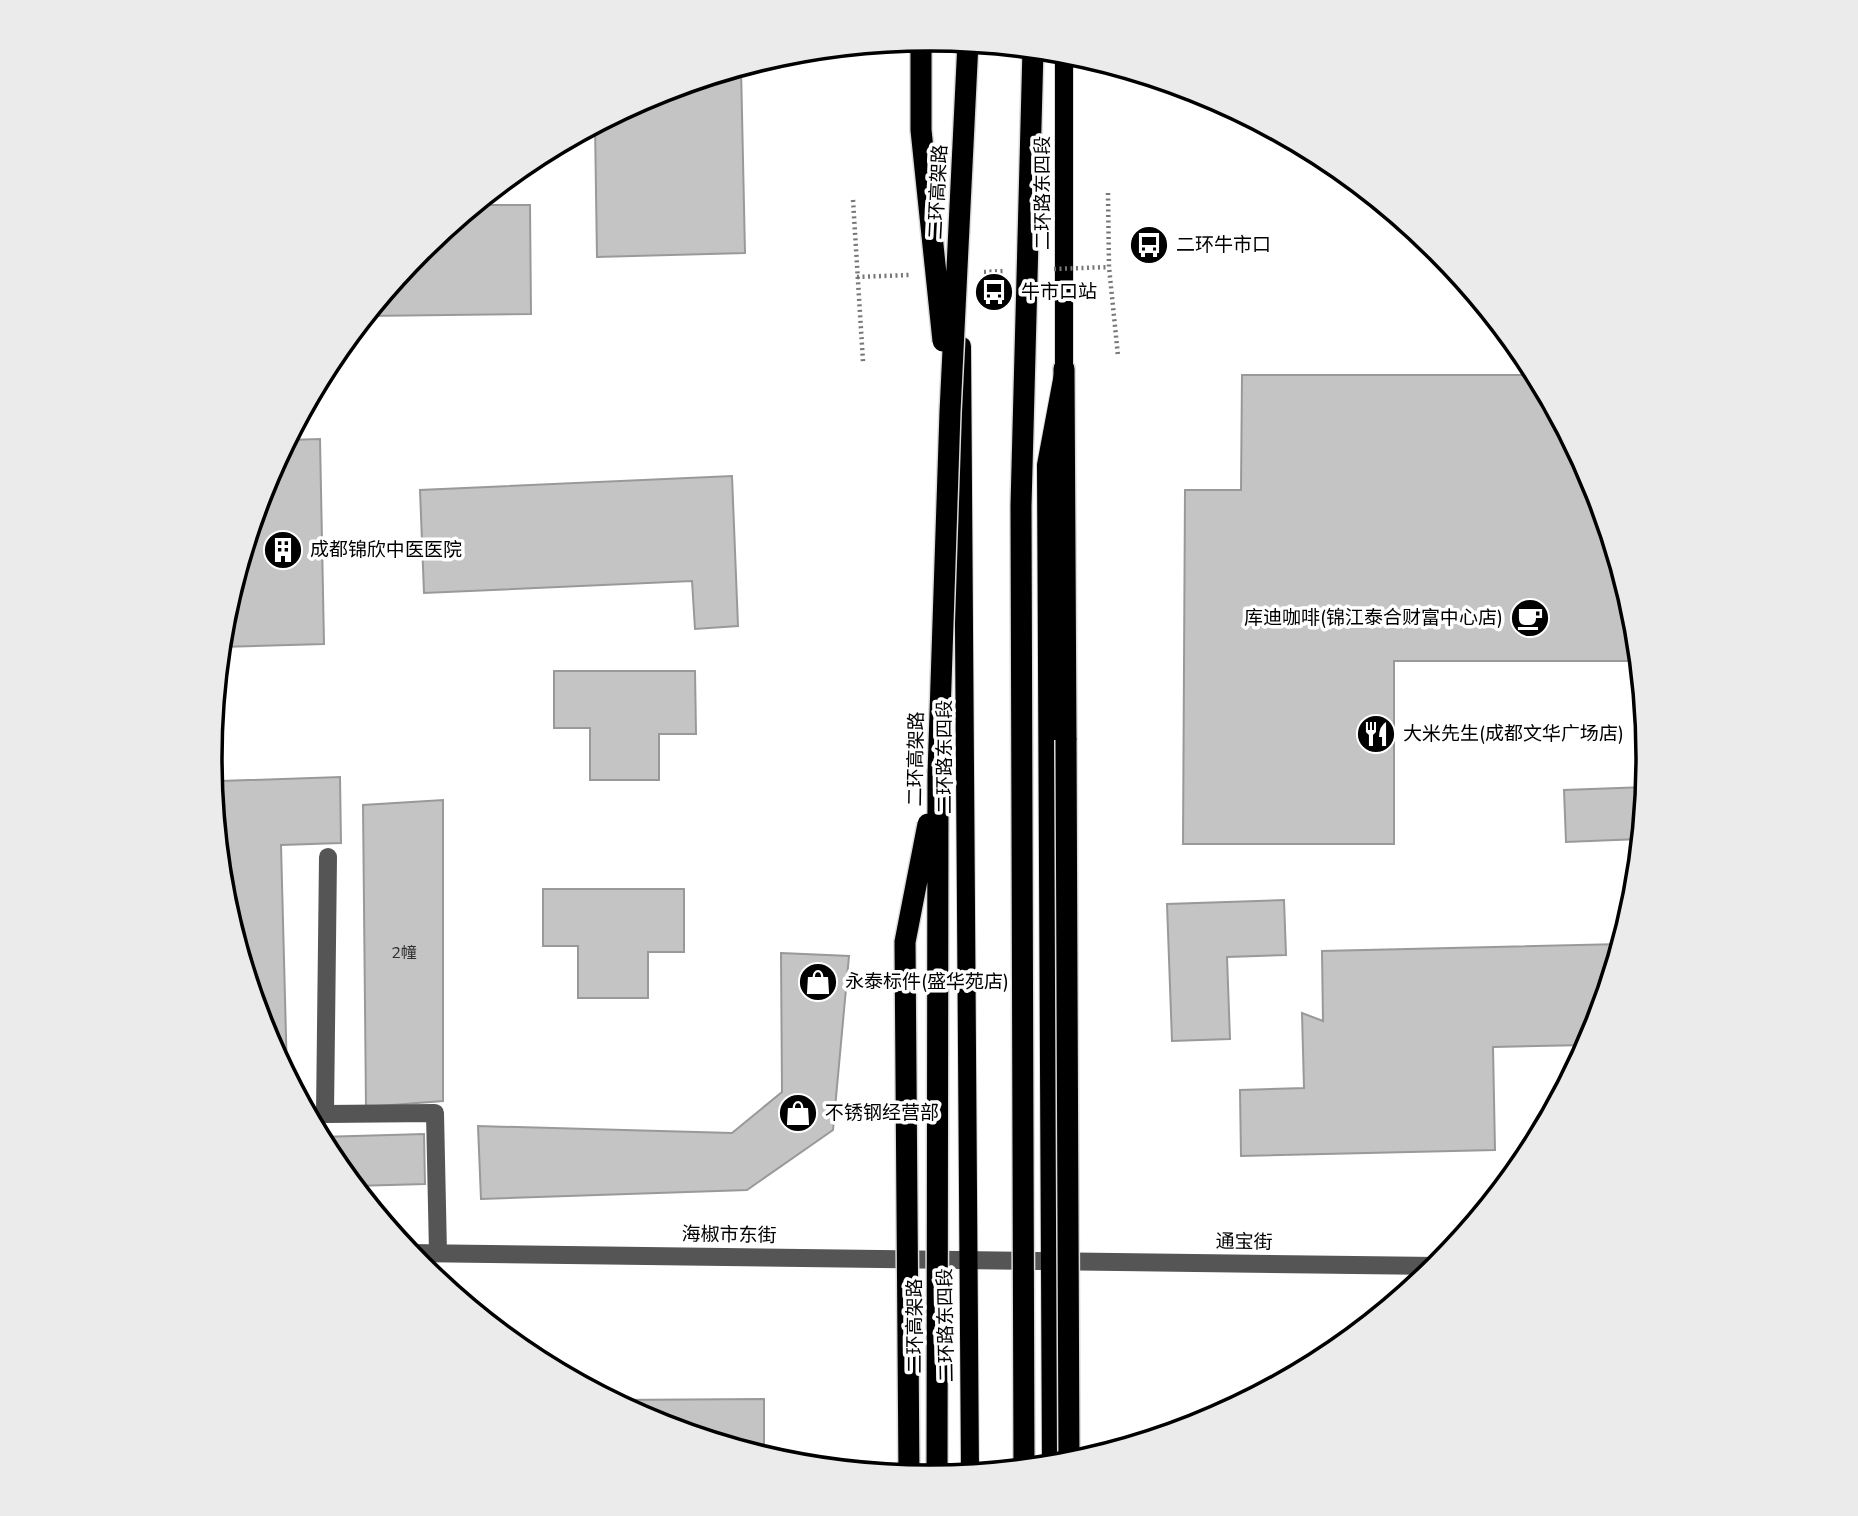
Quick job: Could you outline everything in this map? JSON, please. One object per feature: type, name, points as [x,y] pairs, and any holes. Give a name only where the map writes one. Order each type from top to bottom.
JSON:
[{"type":"highway","points":[[921,51],[921,130],[950,412]]},
{"type":"highway","name":"二环高架路","points":[[937,1465],[938,774],[950,412],[968,52]]},
{"type":"highway","points":[[1024,1459],[1021,506],[1033,59]]},
{"type":"highway","points":[[1064,369],[1069,1452]]},
{"type":"highway","points":[[909,1465],[905,942],[938,774]]},
{"type":"main road","name":"二环路东四段","points":[[958,52],[966,586],[970,1464]]},
{"type":"main road","name":"二环路东四段","points":[[1051,1454],[1045,465],[1064,369],[1064,64]]},
{"type":"street","points":[[328,857],[325,1114],[435,1113],[438,1253]]},
{"type":"street","name":"海椒市东街","points":[[424,1253],[1050,1259]]},
{"type":"street","name":"通宝街","points":[[1050,1259],[1421,1266]]},
{"type":"path","points":[[1108,194],[1109,267],[1118,355]]},
{"type":"path","points":[[853,200],[863,362]]},
{"type":"building","points":[[741,76],[745,253],[597,257],[595,135],[658,105]]},
{"type":"building","points":[[488,205],[530,205],[531,314],[377,316],[429,258]]},
{"type":"building","points":[[1242,375],[1523,375],[1563,445],[1599,531],[1623,620],[1629,661],[1394,661],[1394,844],[1183,844],[1185,490],[1241,490]]},
{"type":"building","name":"成都锦欣中医医院","points":[[320,439],[324,644],[231,647],[235,620],[259,531],[298,440]]},
{"type":"building","points":[[732,476],[738,626],[695,629],[692,581],[424,593],[420,490]]},
{"type":"building","points":[[554,671],[695,671],[696,734],[659,734],[659,780],[590,780],[590,728],[554,728]]},
{"type":"building","points":[[340,777],[341,843],[281,845],[286,1052],[259,985],[235,896],[222,781]]},
{"type":"building","points":[[1635,787],[1631,839],[1566,842],[1564,790]]},
{"type":"building","points":[[443,800],[443,1101],[366,1107],[363,805]]},
{"type":"building","points":[[543,889],[684,889],[684,952],[648,952],[648,998],[578,998],[578,946],[543,946]]},
{"type":"building","points":[[1284,900],[1286,955],[1227,957],[1230,1039],[1172,1041],[1167,904]]},
{"type":"building","points":[[1611,944],[1599,985],[1575,1045],[1493,1047],[1495,1150],[1241,1156],[1240,1090],[1304,1088],[1302,1013],[1323,1021],[1322,951]]},
{"type":"building","points":[[781,953],[849,956],[833,1130],[747,1190],[481,1199],[478,1126],[732,1133],[782,1092]]},
{"type":"building","points":[[424,1134],[425,1184],[366,1186],[332,1137]]},
{"type":"building","points":[[764,1399],[764,1445],[702,1428],[633,1400]]},
{"type":"place","name":"二环牛市口","points":[[1149,245]]},
{"type":"place","name":"牛市口站","points":[[994,292]]},
{"type":"place","name":"成都锦欣中医医院","points":[[283,550]]},
{"type":"place","name":"库迪咖啡(锦江泰合财富中心店)","points":[[1530,618]]},
{"type":"place","name":"大米先生(成都文华广场店)","points":[[1376,734]]},
{"type":"place","name":"永泰标件(盛华苑店)","points":[[818,982]]},
{"type":"place","name":"不锈钢经营部","points":[[798,1113]]}]
